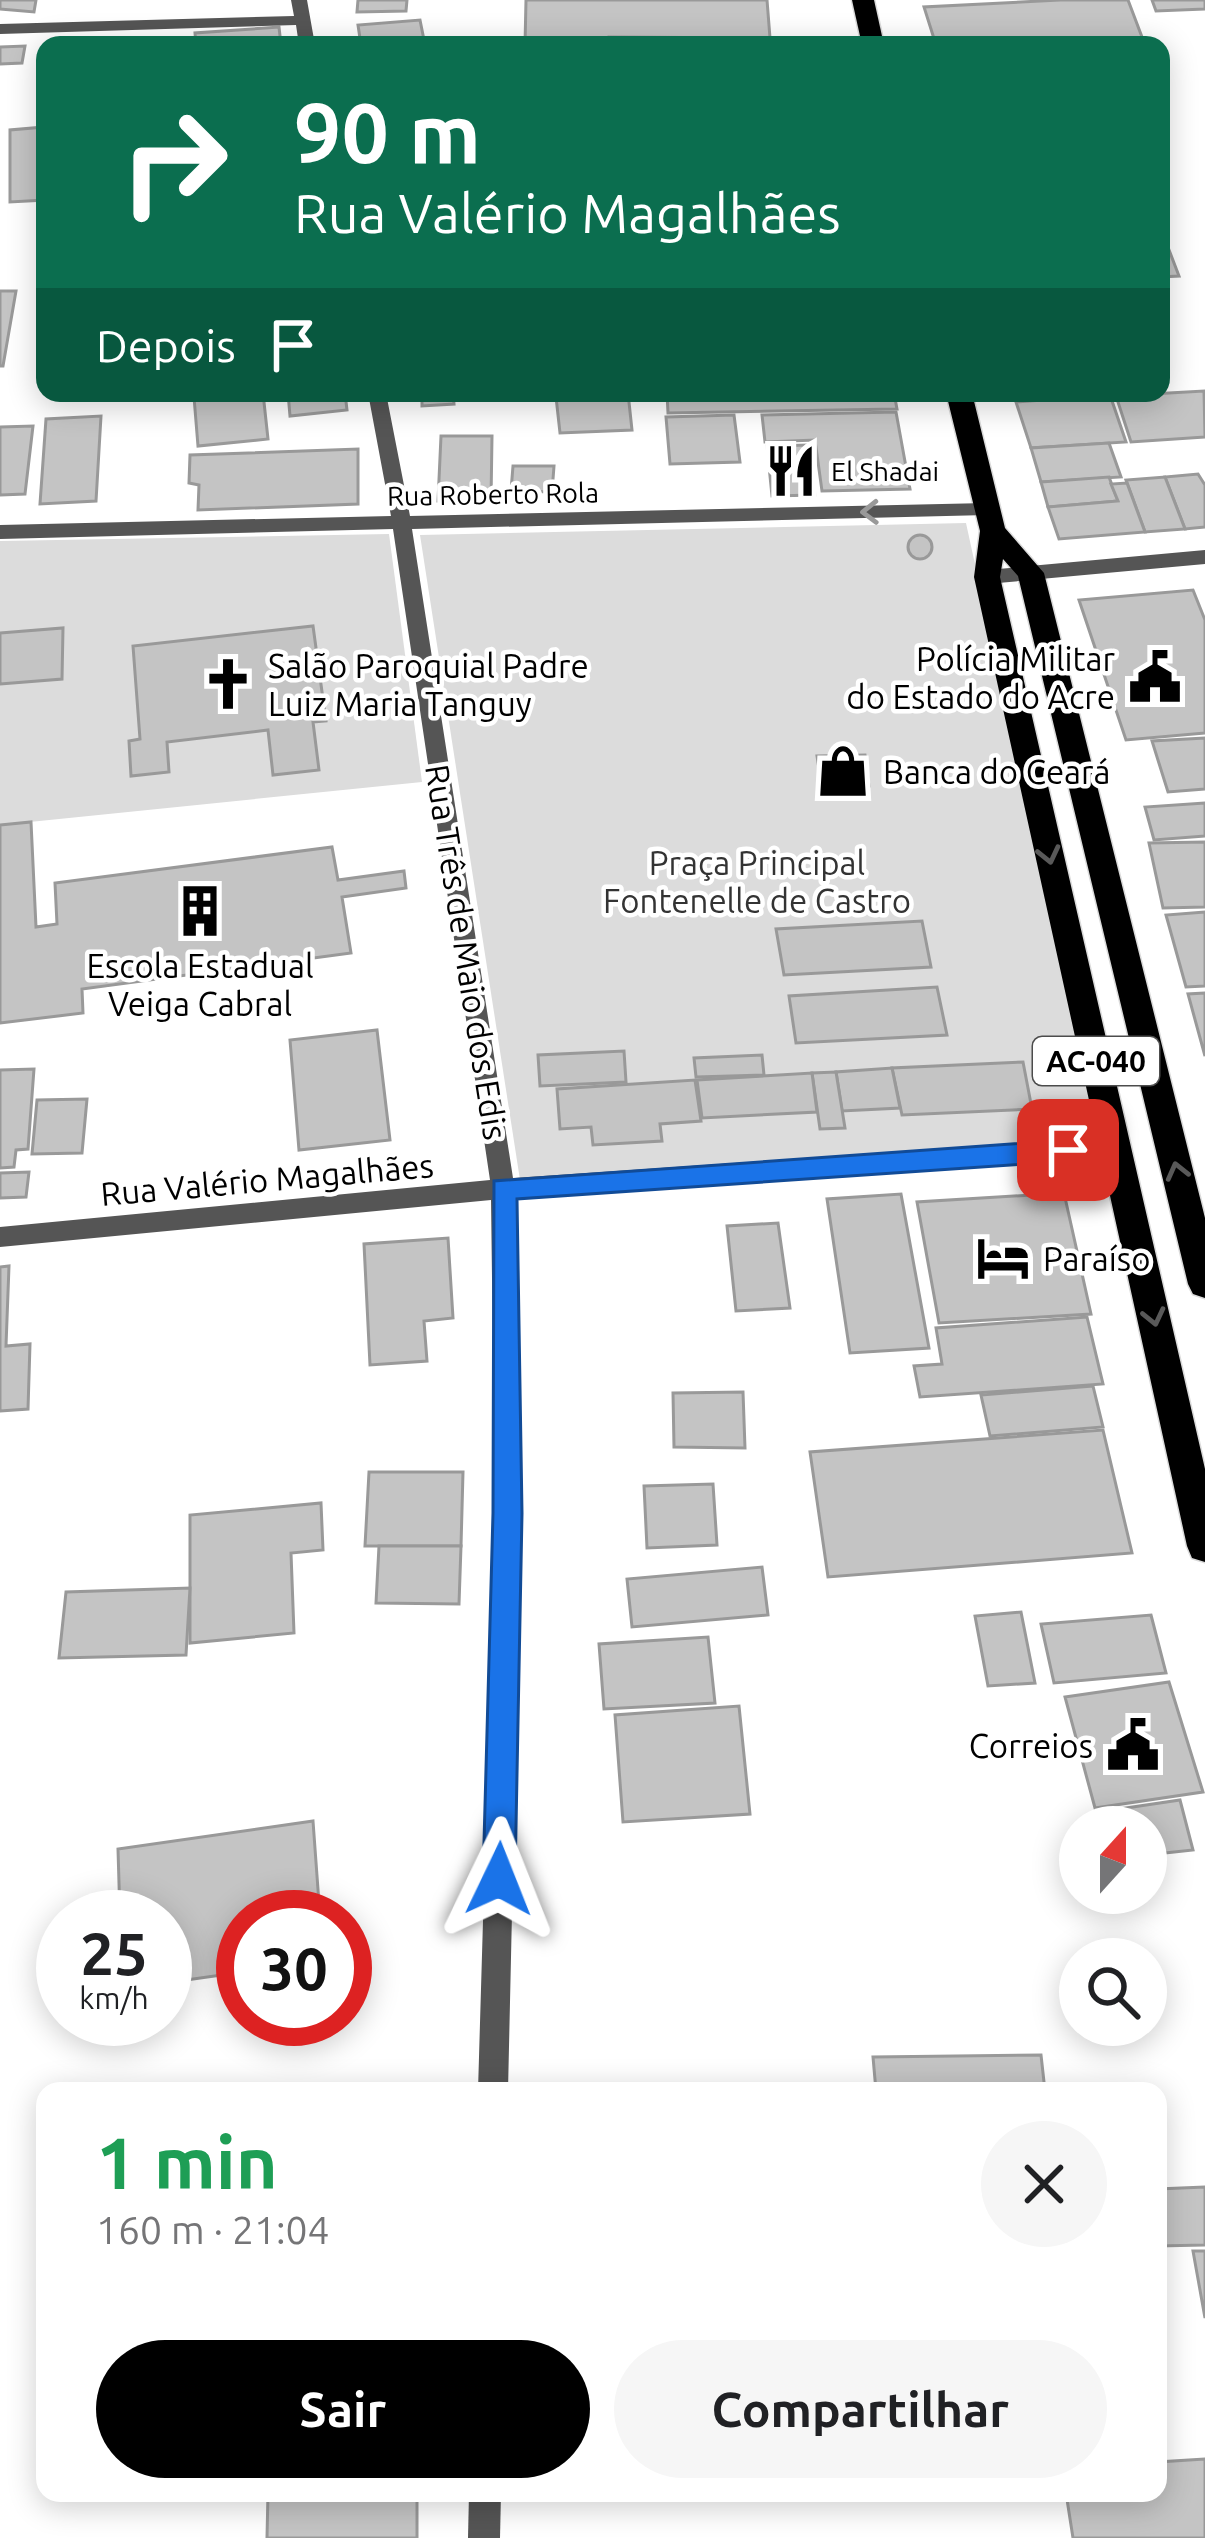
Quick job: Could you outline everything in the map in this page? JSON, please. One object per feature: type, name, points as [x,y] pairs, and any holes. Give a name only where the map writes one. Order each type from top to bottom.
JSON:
[{"type":"highway","points":[[863,0],[871,36]]},
{"type":"highway","name":"AC-040","points":[[960,402],[990,520],[987,577],[1205,1546]]},
{"type":"highway","name":"AC-040","points":[[990,520],[1031,573],[1205,1284]]},
{"type":"street","points":[[299,0],[306,36]]},
{"type":"street","points":[[0,29],[302,20]]},
{"type":"street","name":"Rua Três de Maio dos Edis","points":[[379,402],[402,523],[503,1189],[508,1513],[493,2082]]},
{"type":"street","name":"Rua Roberto Rola","points":[[0,532],[402,523],[990,520]]},
{"type":"street","points":[[987,577],[1205,556]]},
{"type":"street","name":"Rua Valério Magalhães","points":[[0,1238],[503,1189],[1115,1148]]},
{"type":"street","points":[[484,2538],[485,2502]]},
{"type":"green space","name":"Praça Principal Fontenelle de Castro","points":[[966,523],[1100,1140],[520,1180],[420,535]]},
{"type":"green space","points":[[389,534],[422,782],[0,825],[0,541]]},
{"type":"building","points":[[0,0],[36,0],[34,12],[0,9]]},
{"type":"building","points":[[358,0],[407,0],[406,11],[357,12]]},
{"type":"building","points":[[526,0],[767,0],[770,36],[525,36]]},
{"type":"building","points":[[1128,0],[1142,36],[933,36],[924,7]]},
{"type":"building","points":[[1152,0],[1205,0],[1205,9],[1156,11]]},
{"type":"building","points":[[420,20],[423,36],[360,36],[358,25]]},
{"type":"building","points":[[279,27],[280,36],[195,36]]},
{"type":"building","points":[[25,46],[22,63],[0,64],[0,47]]},
{"type":"building","points":[[36,128],[36,201],[10,202],[10,130]]},
{"type":"building","points":[[1170,252],[1179,276],[1170,276]]},
{"type":"building","points":[[0,291],[16,291],[3,366],[0,366]]},
{"type":"building","points":[[1204,391],[1205,437],[1131,442],[1118,402],[1170,402],[1170,393]]},
{"type":"building","points":[[194,402],[264,402],[268,439],[198,446]]},
{"type":"building","points":[[289,402],[346,402],[347,410],[290,416]]},
{"type":"building","points":[[422,402],[454,402],[454,404],[422,406]]},
{"type":"building","points":[[557,402],[629,402],[632,430],[560,433]]},
{"type":"building","points":[[667,402],[896,402],[897,409],[668,413]]},
{"type":"building","points":[[1016,402],[1112,402],[1126,442],[1031,448]]},
{"type":"building","points":[[896,412],[910,489],[822,491],[815,440],[765,442],[762,415]]},
{"type":"building","points":[[734,415],[740,462],[670,464],[666,417]]},
{"type":"building","points":[[101,416],[96,501],[40,504],[46,419]]},
{"type":"building","points":[[33,426],[25,494],[0,495],[0,427]]},
{"type":"building","points":[[441,436],[492,436],[491,501],[438,501]]},
{"type":"building","points":[[1109,443],[1121,477],[1041,482],[1031,448]]},
{"type":"building","name":"El Shadai","points":[[809,445],[815,495],[772,496],[767,446]]},
{"type":"building","points":[[358,449],[358,504],[198,510],[199,485],[189,483],[190,455]]},
{"type":"building","points":[[513,466],[554,466],[552,492],[511,491]]},
{"type":"building","points":[[1198,474],[1205,485],[1205,527],[1185,529],[1165,477]]},
{"type":"building","points":[[1109,477],[1118,501],[1048,507],[1041,482]]},
{"type":"building","points":[[1165,477],[1185,529],[1145,532],[1126,480]]},
{"type":"building","points":[[1127,483],[1145,532],[1059,539],[1048,507],[1118,501],[1111,484]]},
{"type":"building","points":[[920,535],[932,547],[920,559],[908,547]]},
{"type":"building","name":"Polícia Militar do Estado do Acre","points":[[1193,590],[1205,620],[1205,733],[1126,740],[1079,600]]},
{"type":"building","name":"Salão Paroquial Padre Luiz Maria Tanguy","points":[[313,626],[326,721],[313,722],[319,770],[273,775],[268,730],[167,742],[169,772],[131,776],[129,741],[140,739],[133,646]]},
{"type":"building","points":[[63,628],[62,679],[0,684],[0,633]]},
{"type":"building","points":[[1205,738],[1205,789],[1168,792],[1152,741]]},
{"type":"building","name":"Banca do Ceará","points":[[865,755],[869,786],[822,788],[817,756]]},
{"type":"building","points":[[1205,803],[1205,836],[1154,840],[1145,807]]},
{"type":"building","name":"Escola Estadual Veiga Cabral","points":[[31,822],[36,927],[57,924],[55,883],[332,847],[338,880],[404,871],[406,888],[342,897],[351,953],[82,989],[83,1013],[0,1023],[0,825]]},
{"type":"building","points":[[1205,842],[1205,907],[1163,908],[1149,843]]},
{"type":"building","points":[[1205,912],[1205,986],[1186,987],[1166,915]]},
{"type":"building","points":[[922,921],[931,967],[784,975],[776,929]]},
{"type":"building","points":[[937,987],[947,1035],[796,1043],[789,996]]},
{"type":"building","points":[[1205,993],[1205,1056],[1188,994]]},
{"type":"building","points":[[377,1030],[390,1140],[299,1150],[290,1040]]},
{"type":"building","points":[[624,1051],[626,1082],[540,1086],[538,1055]]},
{"type":"building","points":[[762,1055],[764,1075],[696,1077],[694,1058]]},
{"type":"building","points":[[1023,1062],[1032,1109],[902,1115],[892,1068]]},
{"type":"building","points":[[892,1068],[900,1108],[842,1111],[836,1072]]},
{"type":"building","points":[[34,1069],[28,1149],[16,1150],[14,1167],[0,1168],[0,1070]]},
{"type":"building","points":[[836,1072],[845,1128],[820,1129],[812,1073]]},
{"type":"building","points":[[812,1073],[817,1112],[702,1118],[697,1080]]},
{"type":"building","points":[[695,1080],[701,1121],[660,1124],[662,1141],[593,1145],[591,1127],[560,1129],[557,1089]]},
{"type":"building","points":[[87,1099],[82,1153],[32,1154],[37,1100]]},
{"type":"building","points":[[29,1172],[26,1197],[0,1198],[0,1173]]},
{"type":"building","name":"Paraíso","points":[[1064,1193],[1091,1314],[939,1323],[917,1202]]},
{"type":"building","points":[[901,1194],[929,1348],[850,1353],[827,1199]]},
{"type":"building","points":[[778,1223],[790,1308],[736,1311],[727,1226]]},
{"type":"building","points":[[448,1238],[453,1318],[424,1321],[427,1361],[370,1365],[364,1244]]},
{"type":"building","points":[[9,1266],[6,1346],[30,1344],[28,1409],[0,1411],[0,1267]]},
{"type":"building","points":[[1087,1317],[1103,1384],[920,1397],[914,1366],[942,1364],[936,1328]]},
{"type":"building","points":[[1093,1386],[1103,1427],[990,1436],[981,1395]]},
{"type":"building","points":[[743,1392],[745,1448],[674,1447],[673,1393]]},
{"type":"building","points":[[1103,1430],[1132,1553],[828,1577],[810,1452]]},
{"type":"building","points":[[369,1472],[463,1472],[461,1546],[365,1546]]},
{"type":"building","points":[[713,1484],[717,1545],[647,1548],[644,1486]]},
{"type":"building","points":[[321,1503],[323,1550],[291,1553],[294,1633],[190,1643],[190,1515]]},
{"type":"building","points":[[379,1546],[461,1546],[459,1604],[376,1603]]},
{"type":"building","points":[[762,1567],[768,1615],[632,1627],[627,1579]]},
{"type":"building","points":[[190,1588],[186,1655],[59,1658],[66,1592]]},
{"type":"building","points":[[1021,1612],[1035,1683],[988,1686],[975,1616]]},
{"type":"building","points":[[1151,1615],[1166,1673],[1054,1683],[1041,1624]]},
{"type":"building","points":[[708,1637],[715,1703],[604,1709],[599,1644]]},
{"type":"building","name":"Correios","points":[[1169,1682],[1203,1792],[1094,1806],[1065,1697]]},
{"type":"building","points":[[739,1706],[750,1814],[623,1822],[615,1715]]},
{"type":"building","points":[[1180,1800],[1193,1850],[1167,1853],[1167,1806],[1140,1806]]},
{"type":"building","points":[[313,1821],[318,1890],[216,1890],[216,1976],[192,1979],[192,1890],[119,1890],[118,1849]]},
{"type":"building","points":[[1041,2055],[1044,2082],[875,2082],[873,2057]]},
{"type":"building","points":[[1205,2187],[1205,2245],[1167,2246],[1167,2189]]},
{"type":"building","points":[[1193,2251],[1205,2251],[1205,2318]]},
{"type":"building","points":[[1205,2459],[1205,2538],[1073,2538],[1067,2502],[1167,2502],[1167,2461]]},
{"type":"building","points":[[268,2502],[417,2502],[417,2538],[267,2538]]},
{"type":"place","name":"El Shadai","points":[[791,471]]},
{"type":"place","name":"Polícia Militar do Estado do Acre","points":[[1155,677]]},
{"type":"place","name":"Salão Paroquial Padre Luiz Maria Tanguy","points":[[228,684]]},
{"type":"place","name":"Banca do Ceará","points":[[843,771]]},
{"type":"place","name":"Escola Estadual Veiga Cabral","points":[[200,911]]},
{"type":"place","name":"Paraíso","points":[[1003,1258]]},
{"type":"place","name":"Correios","points":[[1133,1745]]},
{"type":"route","points":[[499,1879],[508,1513],[503,1189],[1068,1150]]}]
